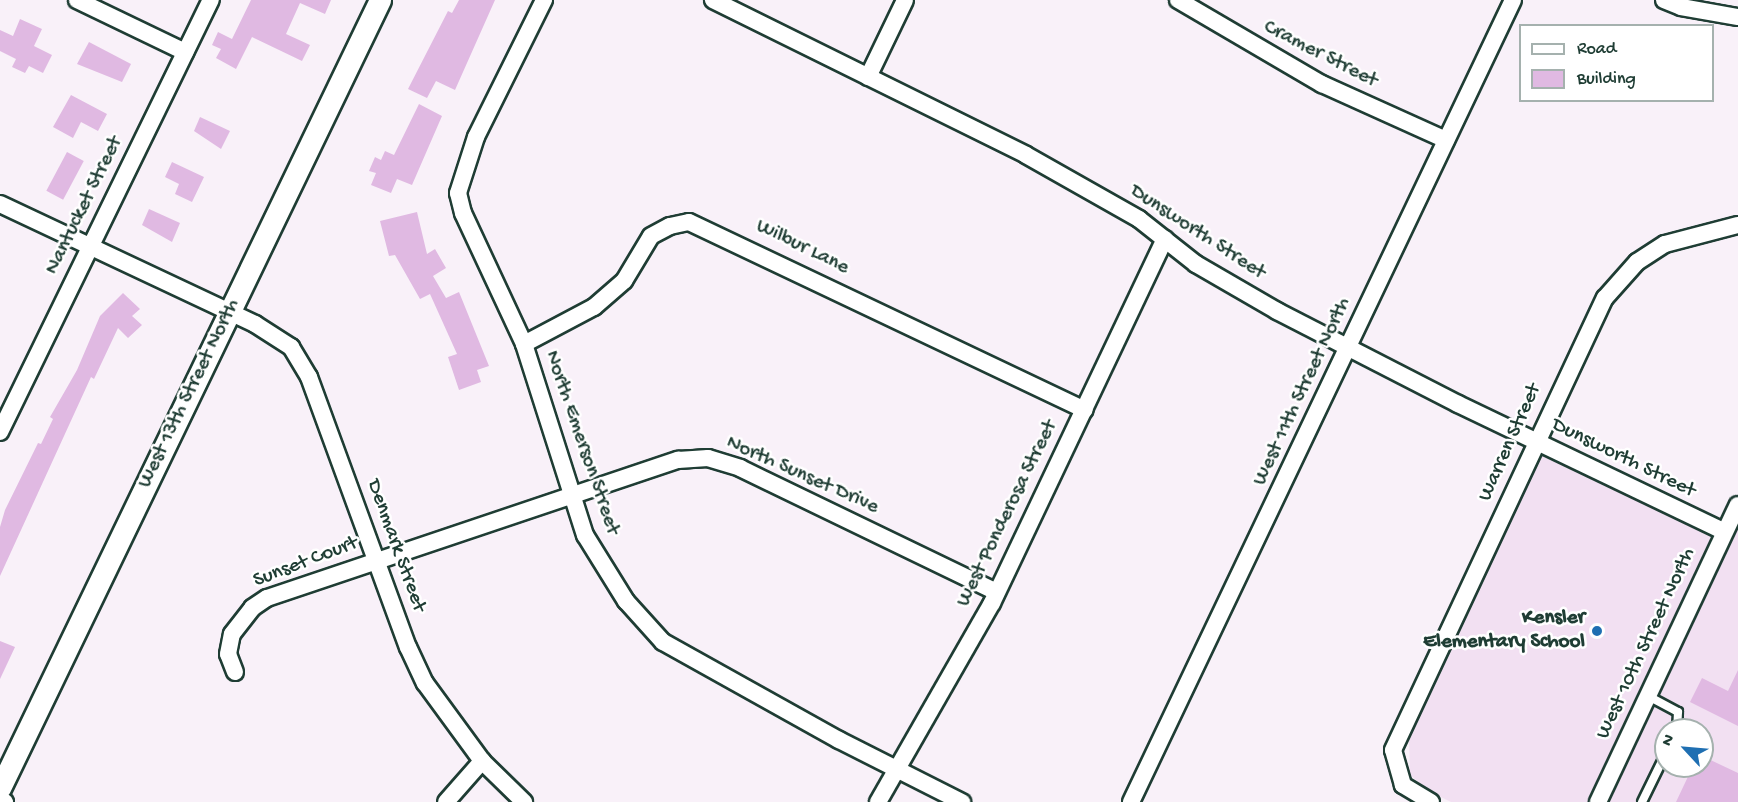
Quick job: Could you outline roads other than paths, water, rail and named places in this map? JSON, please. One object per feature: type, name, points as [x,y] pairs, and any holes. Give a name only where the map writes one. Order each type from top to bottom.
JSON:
[{"type":"street","points":[[77,0],[185,52]]},
{"type":"street","name":"Nantucket Street","points":[[0,432],[211,0]]},
{"type":"street","name":"West 13th Street North","points":[[0,788],[380,0]]},
{"type":"street","name":"North Emerson Street","points":[[544,0],[476,137],[459,193],[463,213],[524,344],[571,495],[585,534],[604,572],[663,642],[896,769],[962,802]]},
{"type":"street","name":"Dunsworth Street","points":[[712,0],[1026,155],[1139,219],[1196,264],[1349,348],[1538,443],[1723,531]]},
{"type":"street","points":[[868,77],[905,0]]},
{"type":"street","name":"Cramer Street","points":[[1178,0],[1322,84],[1446,140]]},
{"type":"street","name":"West 11th Street North","points":[[1131,802],[1513,0]]},
{"type":"street","points":[[1664,0],[1681,8],[1738,17]]},
{"type":"street","name":"Denmark Street","points":[[0,204],[230,312],[276,336],[301,360],[425,683],[482,761],[524,802]]},
{"type":"street","name":"Wilbur Lane","points":[[524,344],[594,308],[624,281],[651,236],[670,226],[689,222],[1085,410]]},
{"type":"street","name":"Warren Street","points":[[1431,802],[1403,785],[1394,750],[1538,443],[1554,402],[1605,298],[1636,262],[1665,244],[1738,225]]},
{"type":"street","name":"West Ponderosa Street","points":[[878,802],[997,592],[1165,239]]},
{"type":"street","name":"North Sunset Drive","points":[[376,560],[678,460],[708,458],[740,468],[997,592]]},
{"type":"street","name":"West 10th Street North","points":[[1598,802],[1723,531],[1737,508]]},
{"type":"street","name":"Sunset Court","points":[[235,672],[228,654],[232,634],[252,608],[294,587],[376,560]]},
{"type":"street","points":[[446,802],[482,761]]},
{"type":"street","points":[[0,800],[5,802]]},
{"type":"lane","points":[[1648,696],[1678,712],[1678,718]]},
{"type":"lane","points":[[1642,802],[1654,778]]},
{"type":"place","name":"Kensler Elementary School","points":[[1597,631]]}]
